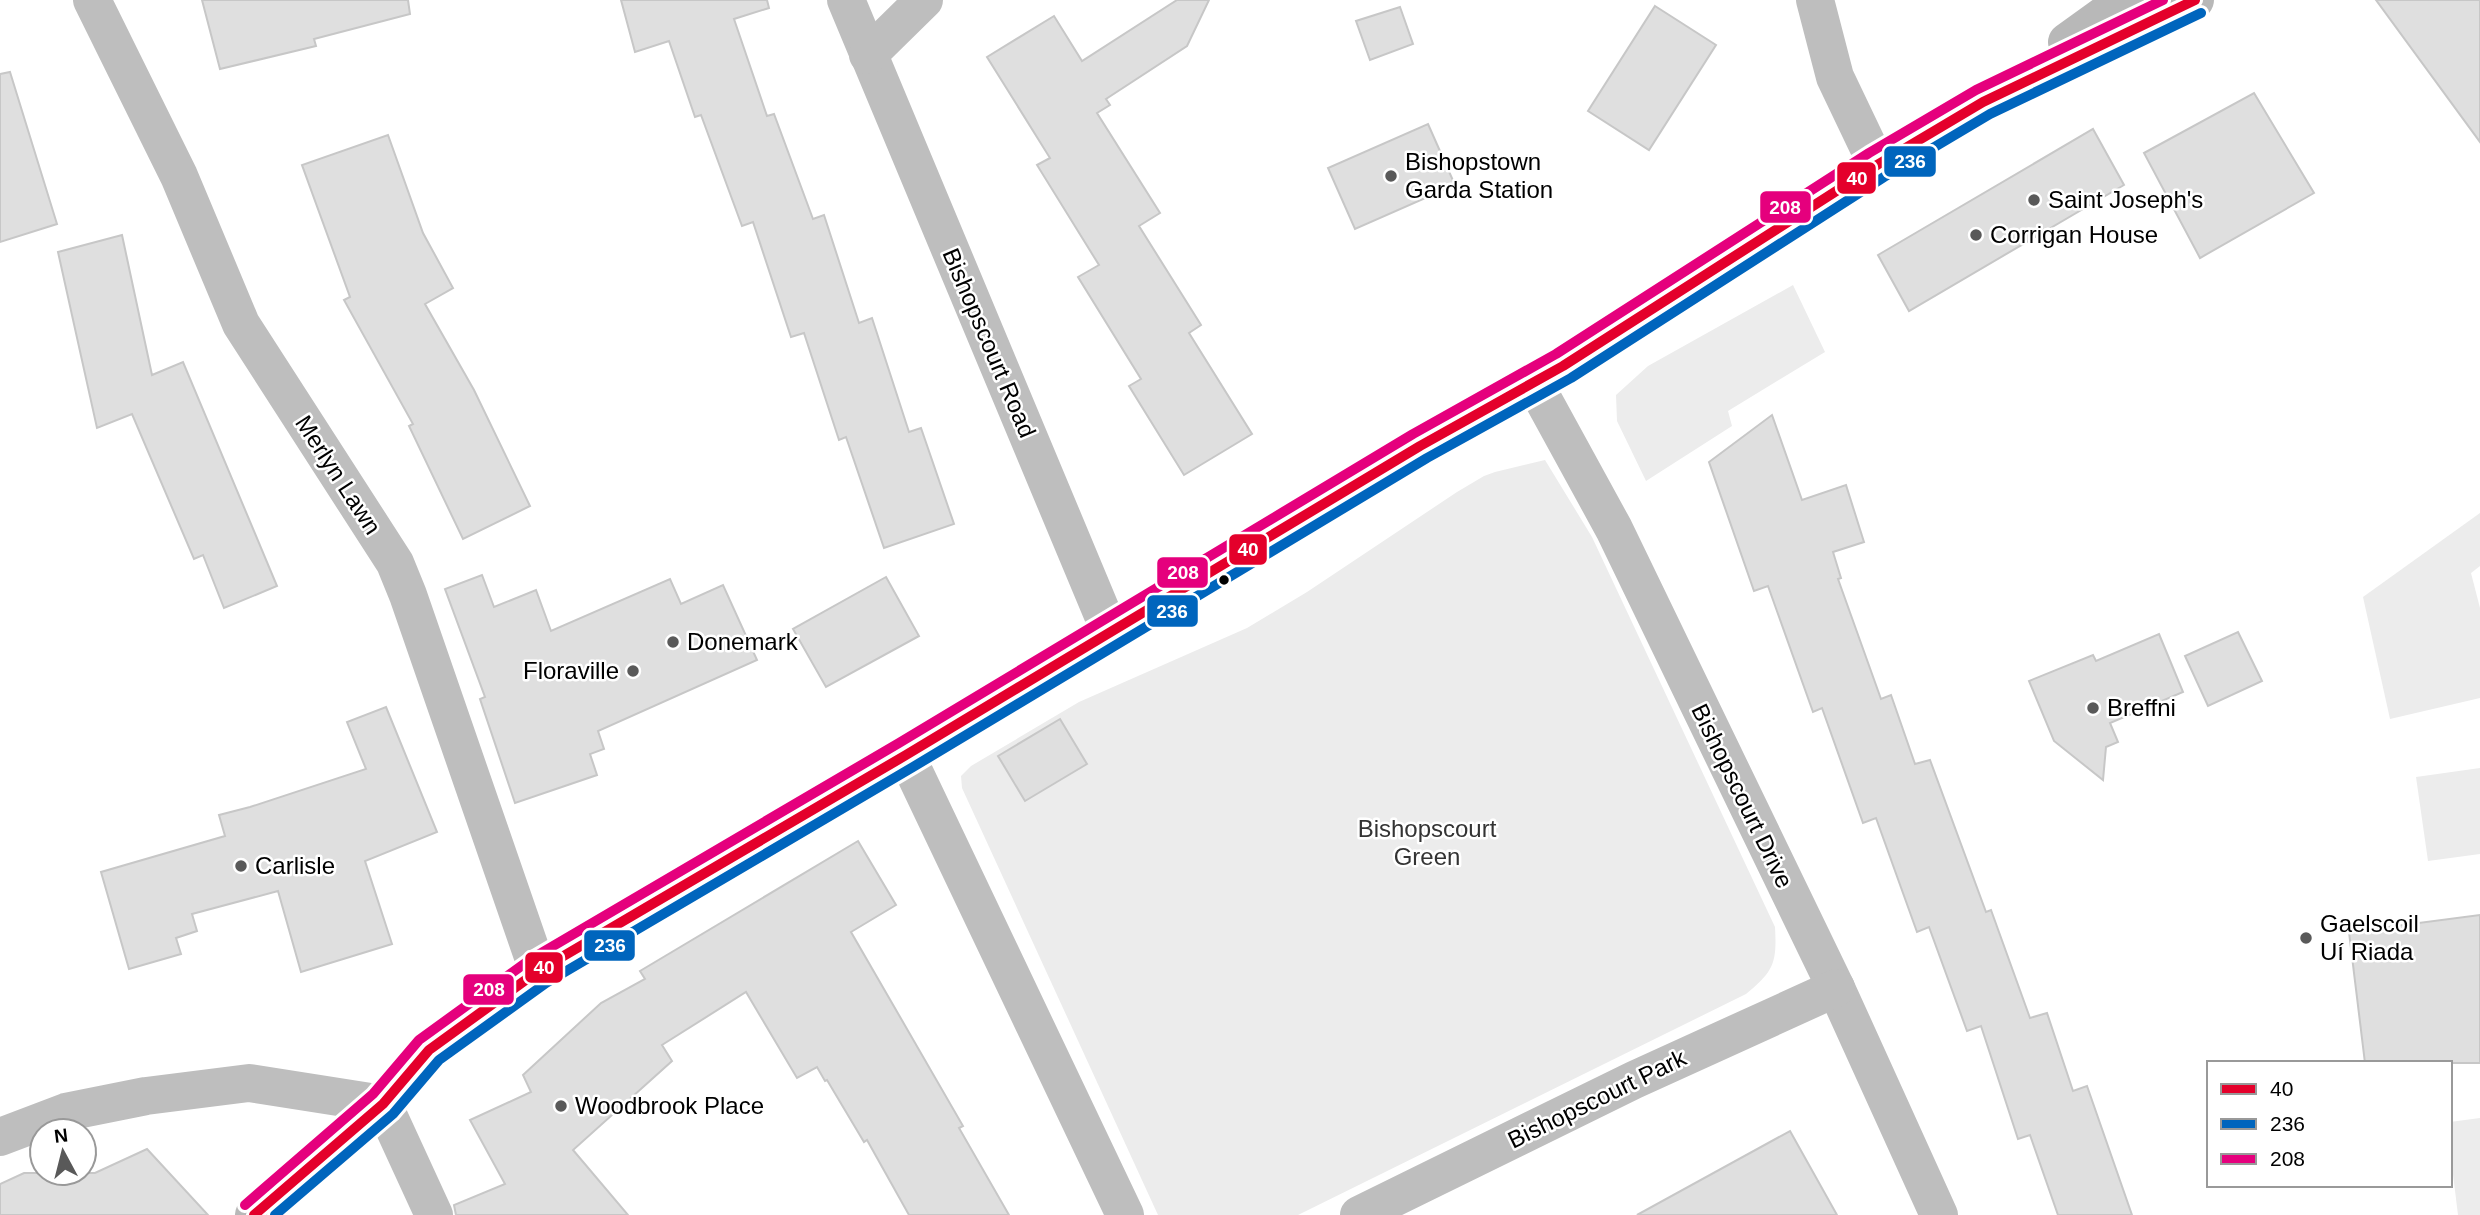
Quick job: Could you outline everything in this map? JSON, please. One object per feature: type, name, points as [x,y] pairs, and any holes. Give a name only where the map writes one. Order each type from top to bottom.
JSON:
[{"type":"main road","points":[[1983,103],[2125,0]]},
{"type":"main road","points":[[254,1215],[383,1104],[429,1050],[538,971],[906,755],[1420,446],[1563,366],[1877,165],[1983,103],[2195,0]]},
{"type":"street","name":"Merlyn Lawn","points":[[92,0],[179,176],[244,329],[395,563],[538,971]]},
{"type":"street","name":"Bishopscourt Road","points":[[846,0],[1110,632]]},
{"type":"street","points":[[868,55],[925,0]]},
{"type":"street","points":[[1815,0],[1835,77],[1877,165]]},
{"type":"street","name":"Bishopscourt Drive","points":[[1534,383],[1614,529],[1836,988],[1939,1215]]},
{"type":"street","points":[[906,755],[1125,1215]]},
{"type":"street","name":"Bishopscourt Park","points":[[1359,1215],[1634,1080],[1836,988]]},
{"type":"street","points":[[0,1138],[66,1112],[146,1096],[249,1083],[383,1104],[434,1215]]},
{"type":"green space","points":[[1793,285],[1825,352],[1728,411],[1732,426],[1646,481],[1617,421],[1616,395],[1648,366]]},
{"type":"green space","name":"Bishopscourt Green","points":[[1545,460],[1592,537],[1775,927],[1772,965],[1763,979],[1746,994],[1298,1215],[1158,1215],[962,788],[961,776],[971,766],[1079,702],[1247,628],[1484,476]]},
{"type":"green space","points":[[2480,513],[2480,566],[2471,573],[2480,608],[2480,698],[2390,719],[2363,597]]},
{"type":"green space","points":[[2480,768],[2480,854],[2428,861],[2416,777]]},
{"type":"green space","points":[[2480,1118],[2480,1215],[2458,1215],[2452,1166],[2452,1122]]},
{"type":"building","points":[[202,0],[408,0],[410,14],[314,39],[316,46],[220,69]]},
{"type":"building","points":[[621,0],[767,0],[769,8],[734,19],[767,116],[774,114],[813,219],[824,215],[859,323],[872,318],[909,432],[921,428],[954,524],[884,548],[846,437],[839,440],[804,333],[791,337],[753,222],[742,226],[701,115],[695,117],[669,41],[635,52]]},
{"type":"building","points":[[1177,0],[1209,0],[1187,46],[1106,99],[1110,105],[1097,113],[1160,213],[1139,226],[1201,325],[1189,333],[1252,434],[1184,475],[1129,386],[1141,379],[1078,277],[1099,265],[1037,165],[1050,158],[987,57],[1054,16],[1082,61]]},
{"type":"building","points":[[2376,0],[2480,0],[2480,142]]},
{"type":"building","points":[[1655,6],[1716,45],[1649,150],[1588,111]]},
{"type":"building","points":[[1400,7],[1413,44],[1370,60],[1356,21]]},
{"type":"building","points":[[10,72],[57,224],[0,242],[0,74]]},
{"type":"building","points":[[2254,93],[2314,193],[2200,258],[2144,153]]},
{"type":"building","name":"Bishopstown Garda Station","points":[[1428,124],[1455,185],[1355,229],[1328,168]]},
{"type":"building","points":[[2093,129],[2124,185],[1909,311],[1878,255]]},
{"type":"building","points":[[388,135],[423,233],[453,288],[425,304],[474,390],[530,506],[463,539],[409,426],[413,424],[344,300],[350,297],[302,165]]},
{"type":"building","points":[[122,235],[152,375],[183,362],[277,586],[224,608],[203,555],[194,559],[132,414],[97,428],[58,252]]},
{"type":"building","points":[[1772,415],[1802,500],[1846,485],[1864,542],[1833,552],[1841,578],[1838,579],[1881,699],[1891,695],[1915,764],[1930,760],[1986,912],[1991,910],[2030,1018],[2047,1013],[2073,1091],[2087,1086],[2132,1215],[2058,1215],[2030,1135],[2018,1139],[1981,1026],[1967,1031],[1929,927],[1917,932],[1876,818],[1863,823],[1822,708],[1813,712],[1768,586],[1754,591],[1709,462]]},
{"type":"building","points":[[482,575],[494,607],[536,590],[551,631],[670,579],[681,604],[723,585],[757,660],[598,731],[604,749],[590,754],[597,775],[515,803],[480,699],[485,697],[445,589]]},
{"type":"building","points":[[886,577],[919,636],[826,687],[793,629]]},
{"type":"building","points":[[2238,632],[2262,681],[2208,706],[2185,656]]},
{"type":"building","name":"Breffni","points":[[2159,634],[2183,692],[2110,723],[2118,742],[2106,747],[2103,780],[2054,741],[2029,681],[2093,655],[2096,661]]},
{"type":"building","points":[[386,707],[437,832],[365,861],[392,944],[301,972],[278,891],[192,914],[197,931],[176,938],[181,954],[129,969],[101,872],[225,836],[219,815],[366,769],[347,722]]},
{"type":"building","points":[[1060,719],[1087,764],[1025,801],[998,756]]},
{"type":"building","points":[[858,841],[896,905],[851,932],[963,1126],[959,1128],[1009,1215],[909,1215],[867,1140],[864,1142],[827,1080],[825,1081],[817,1067],[797,1078],[746,992],[662,1045],[672,1061],[573,1150],[628,1215],[456,1215],[454,1205],[505,1184],[470,1120],[531,1092],[523,1075],[601,1003],[645,979],[640,971]]},
{"type":"building","points":[[2480,915],[2480,1063],[2365,1061],[2349,932]]},
{"type":"building","points":[[1790,1131],[1837,1215],[1637,1215]]},
{"type":"building","points":[[147,1149],[208,1215],[0,1215],[0,1184],[24,1173],[28,1173],[28,1187],[98,1187],[98,1172]]},
{"type":"transit line","name":"208","points":[[245,1205],[373,1094],[419,1040],[531,959],[899,743],[1413,434],[1556,354],[1869,153],[1976,90],[2163,0]]},
{"type":"transit line","name":"40","points":[[254,1215],[383,1104],[429,1050],[538,971],[906,755],[1420,446],[1563,366],[1877,165],[1983,102],[2195,0]]},
{"type":"transit line","name":"236","points":[[275,1215],[393,1114],[439,1060],[546,983],[913,767],[1427,458],[1571,378],[1884,177],[1990,114],[2201,13]]},
{"type":"place","name":"Bishopstown Garda Station","points":[[1391,176]]},
{"type":"place","name":"Saint Joseph's","points":[[2034,200]]},
{"type":"place","name":"Corrigan House","points":[[1976,235]]},
{"type":"place","name":"Donemark","points":[[673,642]]},
{"type":"place","name":"Floraville","points":[[633,671]]},
{"type":"place","name":"Breffni","points":[[2093,708]]},
{"type":"place","name":"Carlisle","points":[[241,866]]},
{"type":"place","name":"Gaelscoil Uí Riada","points":[[2306,938]]},
{"type":"place","name":"Woodbrook Place","points":[[561,1106]]}]
